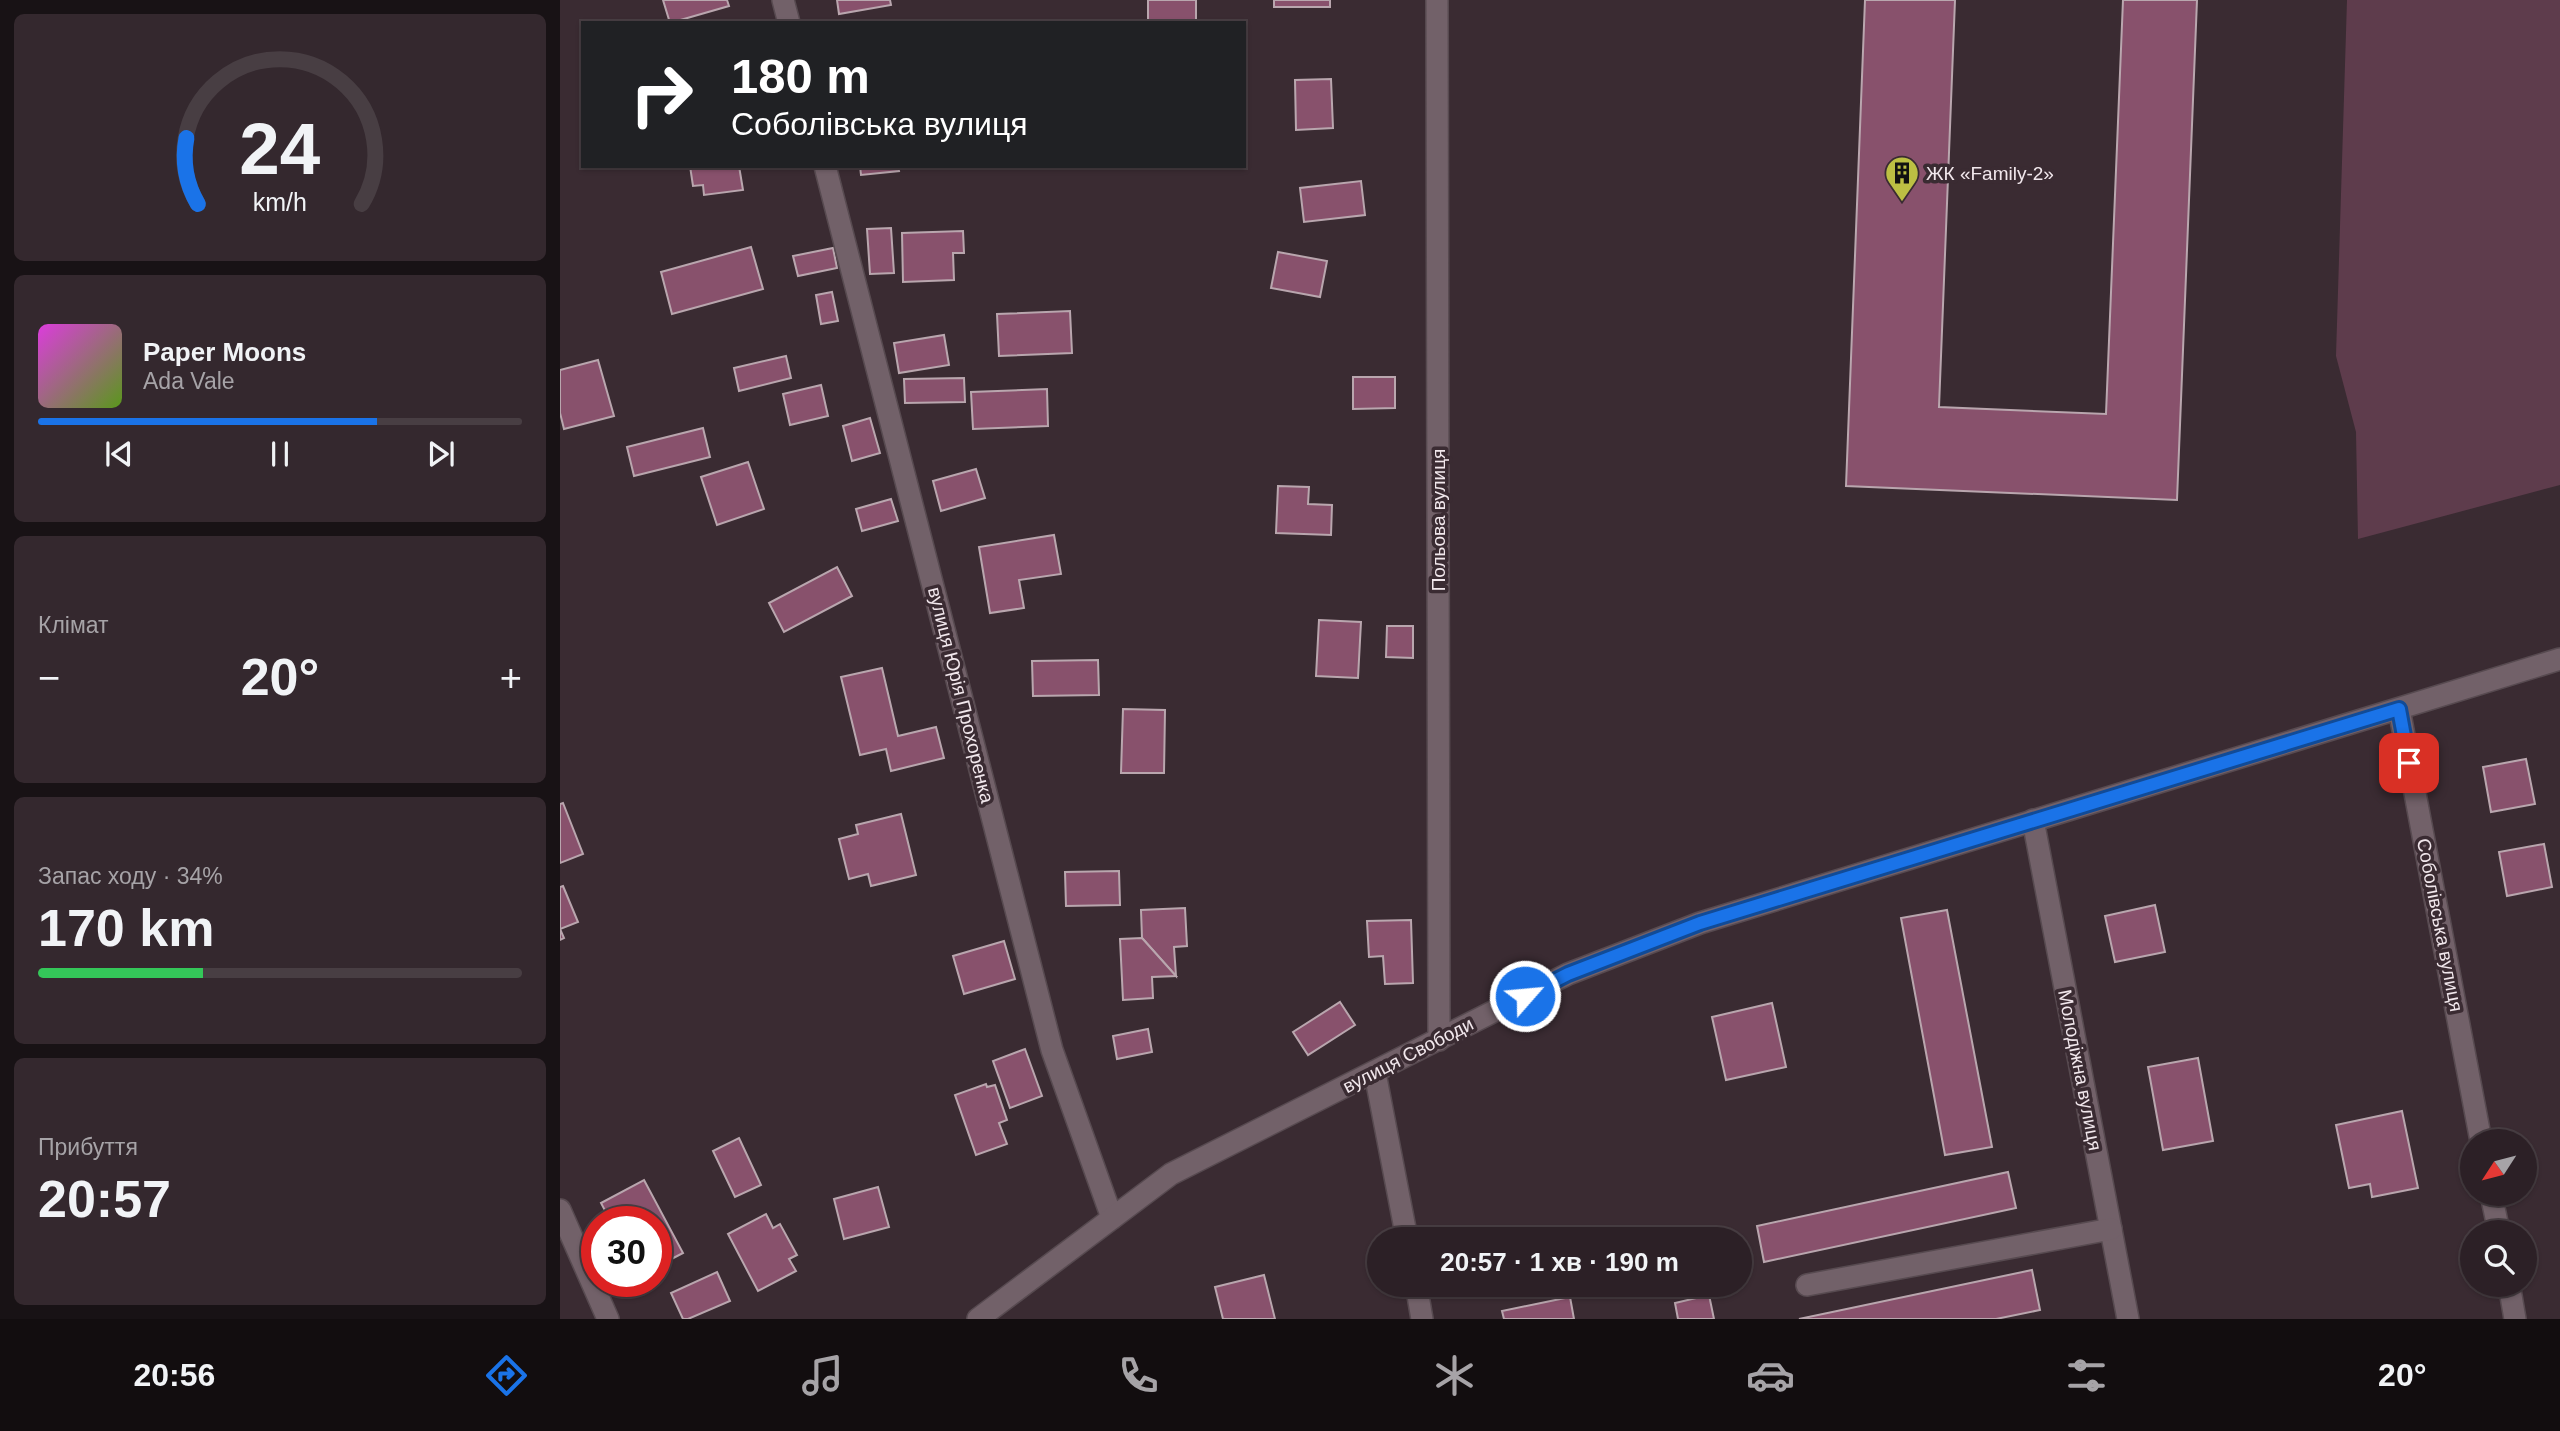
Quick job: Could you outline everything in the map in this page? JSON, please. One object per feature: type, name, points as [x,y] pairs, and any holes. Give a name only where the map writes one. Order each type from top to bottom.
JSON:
[{"type":"street","points":[[783,0],[788,21]]},
{"type":"street","name":"Польова вулиця","points":[[1437,0],[1439,1040]]},
{"type":"street","name":"вулиця Юрія Прохоренка","points":[[826,168],[1052,1050],[1112,1218]]},
{"type":"street","name":"вулиця Свободи","points":[[978,1319],[1171,1174],[1568,974],[1700,923],[2560,659]]},
{"type":"street","name":"Соболівська вулиця","points":[[2399,709],[2479,1129]]},
{"type":"street","name":"Молодіжна вулиця","points":[[2033,820],[2128,1319]]},
{"type":"street","points":[[1375,1073],[1405,1227]]},
{"type":"street","points":[[560,1210],[608,1319]]},
{"type":"street","points":[[1807,1285],[2111,1229]]},
{"type":"street","points":[[1418,1297],[1422,1319]]},
{"type":"street","points":[[2511,1297],[2515,1319]]},
{"type":"shaded area","points":[[2347,0],[2560,0],[2560,485],[2358,539],[2356,432],[2336,356]]},
{"type":"building","points":[[663,0],[727,0],[729,6],[677,21],[669,21]]},
{"type":"building","points":[[837,0],[890,0],[891,5],[839,14]]},
{"type":"building","points":[[1148,0],[1196,0],[1196,21],[1148,21]]},
{"type":"building","points":[[1274,0],[1330,0],[1330,7],[1274,7]]},
{"type":"building","name":"ЖК «Family-2»","points":[[1865,0],[1955,0],[1939,407],[2106,414],[2123,0],[2197,0],[2177,500],[1846,486]]},
{"type":"building","points":[[1331,79],[1333,128],[1296,130],[1295,80]]},
{"type":"building","points":[[690,168],[739,168],[743,190],[704,195],[703,185],[693,186]]},
{"type":"building","points":[[860,168],[898,168],[899,171],[861,175]]},
{"type":"building","points":[[1361,181],[1365,215],[1304,222],[1300,188]]},
{"type":"building","points":[[891,228],[894,273],[870,274],[867,229]]},
{"type":"building","points":[[963,231],[964,253],[953,253],[954,280],[903,282],[902,233]]},
{"type":"building","points":[[751,247],[763,289],[672,314],[661,272]]},
{"type":"building","points":[[833,248],[837,268],[798,276],[793,256]]},
{"type":"building","points":[[1278,252],[1327,261],[1320,297],[1271,288]]},
{"type":"building","points":[[832,292],[838,321],[821,324],[816,295]]},
{"type":"building","points":[[1070,311],[1072,353],[999,356],[997,314]]},
{"type":"building","points":[[944,335],[949,365],[899,373],[894,343]]},
{"type":"building","points":[[786,356],[791,378],[739,391],[734,368]]},
{"type":"building","points":[[598,360],[614,416],[564,429],[560,413],[560,370]]},
{"type":"building","points":[[1353,377],[1395,377],[1395,408],[1353,409]]},
{"type":"building","points":[[964,378],[965,402],[905,403],[904,379]]},
{"type":"building","points":[[821,385],[828,416],[790,425],[783,394]]},
{"type":"building","points":[[1047,389],[1048,426],[973,429],[971,392]]},
{"type":"building","points":[[870,418],[880,453],[852,461],[843,426]]},
{"type":"building","points":[[703,428],[710,457],[634,476],[627,447]]},
{"type":"building","points":[[748,462],[764,509],[717,525],[701,477]]},
{"type":"building","points":[[976,469],[985,498],[941,511],[933,481]]},
{"type":"building","points":[[1278,486],[1309,487],[1308,504],[1332,505],[1331,535],[1276,533]]},
{"type":"building","points":[[891,499],[898,521],[862,531],[856,509]]},
{"type":"building","points":[[1054,535],[1061,574],[1019,580],[1024,608],[990,613],[979,547]]},
{"type":"building","points":[[837,567],[852,596],[784,632],[769,603]]},
{"type":"building","points":[[1319,620],[1361,622],[1358,678],[1316,676]]},
{"type":"building","points":[[1387,626],[1413,626],[1413,658],[1386,657]]},
{"type":"building","points":[[1098,660],[1099,695],[1033,696],[1032,661]]},
{"type":"building","points":[[882,668],[898,736],[936,727],[944,758],[891,771],[886,749],[860,755],[841,677]]},
{"type":"building","points":[[1123,709],[1165,710],[1164,773],[1121,773]]},
{"type":"building","points":[[2526,759],[2535,804],[2491,812],[2483,767]]},
{"type":"building","points":[[563,803],[583,854],[560,863],[560,804]]},
{"type":"building","points":[[901,814],[916,875],[871,886],[868,874],[849,879],[839,839],[858,834],[856,825]]},
{"type":"building","points":[[2544,844],[2552,887],[2507,896],[2499,852]]},
{"type":"building","points":[[1119,871],[1120,905],[1066,906],[1065,872]]},
{"type":"building","points":[[563,886],[578,922],[560,929],[560,887]]},
{"type":"building","points":[[2155,905],[2165,952],[2115,962],[2105,916]]},
{"type":"building","points":[[1185,908],[1187,946],[1174,947],[1176,976],[1142,938],[1141,910]]},
{"type":"building","points":[[1947,910],[1992,1147],[1945,1155],[1901,918]]},
{"type":"building","points":[[1411,920],[1413,983],[1385,984],[1383,956],[1369,957],[1367,921]]},
{"type":"building","points":[[1142,938],[1176,976],[1152,977],[1153,998],[1123,1000],[1120,939]]},
{"type":"building","points":[[1004,941],[1015,979],[964,994],[953,956]]},
{"type":"building","points":[[1340,1002],[1355,1025],[1308,1055],[1293,1032]]},
{"type":"building","points":[[1772,1003],[1786,1067],[1726,1080],[1712,1017]]},
{"type":"building","points":[[1148,1029],[1152,1052],[1117,1059],[1113,1036]]},
{"type":"building","points":[[1025,1049],[1042,1096],[1010,1108],[993,1061]]},
{"type":"building","points":[[2198,1058],[2213,1141],[2163,1150],[2148,1067]]},
{"type":"building","points":[[986,1084],[987,1087],[995,1085],[1007,1120],[999,1123],[1007,1144],[976,1155],[955,1095]]},
{"type":"building","points":[[2402,1111],[2418,1188],[2372,1197],[2370,1184],[2349,1188],[2336,1125]]},
{"type":"building","points":[[739,1138],[761,1185],[735,1197],[713,1151]]},
{"type":"building","points":[[2008,1172],[2016,1208],[1764,1262],[1757,1226]]},
{"type":"building","points":[[644,1180],[658,1206],[603,1206],[601,1203]]},
{"type":"building","points":[[878,1187],[889,1227],[844,1239],[834,1199]]},
{"type":"building","points":[[766,1214],[773,1228],[780,1224],[797,1255],[789,1259],[796,1271],[758,1291],[728,1234]]},
{"type":"building","points":[[672,1232],[683,1253],[672,1259]]},
{"type":"building","points":[[2032,1270],[2040,1310],[1996,1319],[1799,1319]]},
{"type":"building","points":[[717,1272],[730,1301],[683,1319],[672,1293]]},
{"type":"building","points":[[1264,1275],[1275,1319],[1223,1319],[1215,1287]]},
{"type":"building","points":[[1570,1297],[1574,1319],[1504,1319],[1502,1311]]},
{"type":"building","points":[[1709,1297],[1714,1319],[1678,1319],[1675,1303]]},
{"type":"place","name":"ЖК «Family-2»","points":[[1902,203]]},
{"type":"route","points":[[1525,996],[1568,974],[1700,923],[2399,709],[2409,763]]}]
